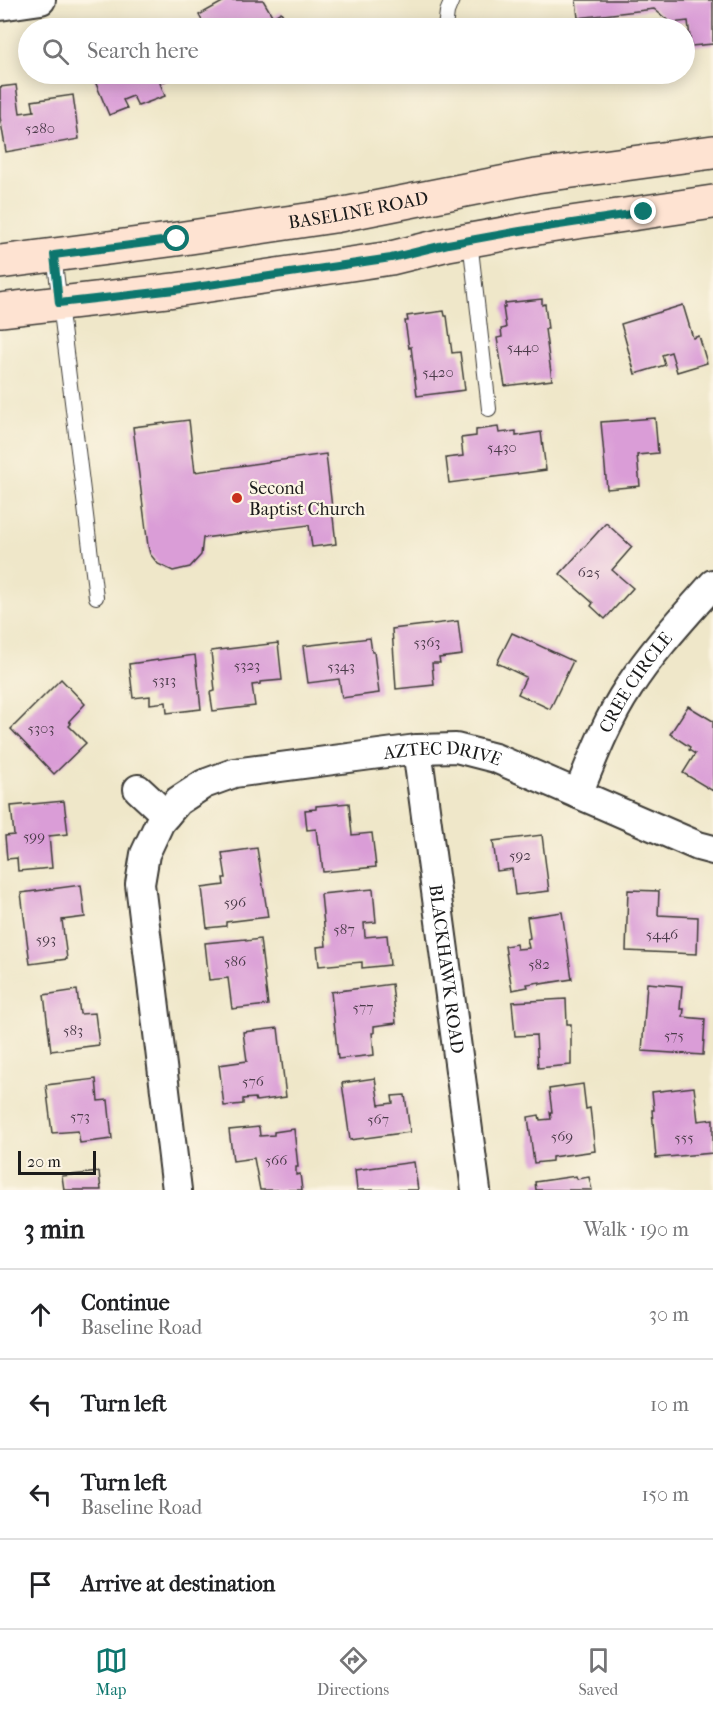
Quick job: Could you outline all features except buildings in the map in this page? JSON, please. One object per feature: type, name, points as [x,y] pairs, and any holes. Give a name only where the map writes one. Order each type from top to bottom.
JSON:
[{"type":"main road","name":"BASELINE ROAD","points":[[0,262],[334,216],[536,176],[713,152]]},
{"type":"main road","points":[[0,310],[175,290],[391,258],[470,240],[543,227],[713,202]]},
{"type":"street","points":[[0,6],[41,0]]},
{"type":"street","name":"CREE CIRCLE","points":[[578,794],[600,739],[628,687],[713,584]]},
{"type":"street","name":"AZTEC DRIVE","points":[[177,1190],[140,884],[145,854],[160,822],[178,801],[204,784],[234,774],[417,749],[456,748],[495,758],[698,846],[713,850]]},
{"type":"street","name":"BLACKHAWK ROAD","points":[[417,749],[476,1190]]},
{"type":"street","points":[[138,789],[166,814]]},
{"type":"lane","points":[[446,18],[452,0]]},
{"type":"lane","points":[[470,240],[489,410]]},
{"type":"lane","points":[[54,255],[96,597]]},
{"type":"place","name":"Second Baptist Church","points":[[237,498]]},
{"type":"route","points":[[177,239],[54,255],[59,303],[175,290],[391,258],[448,244],[644,212]]}]
